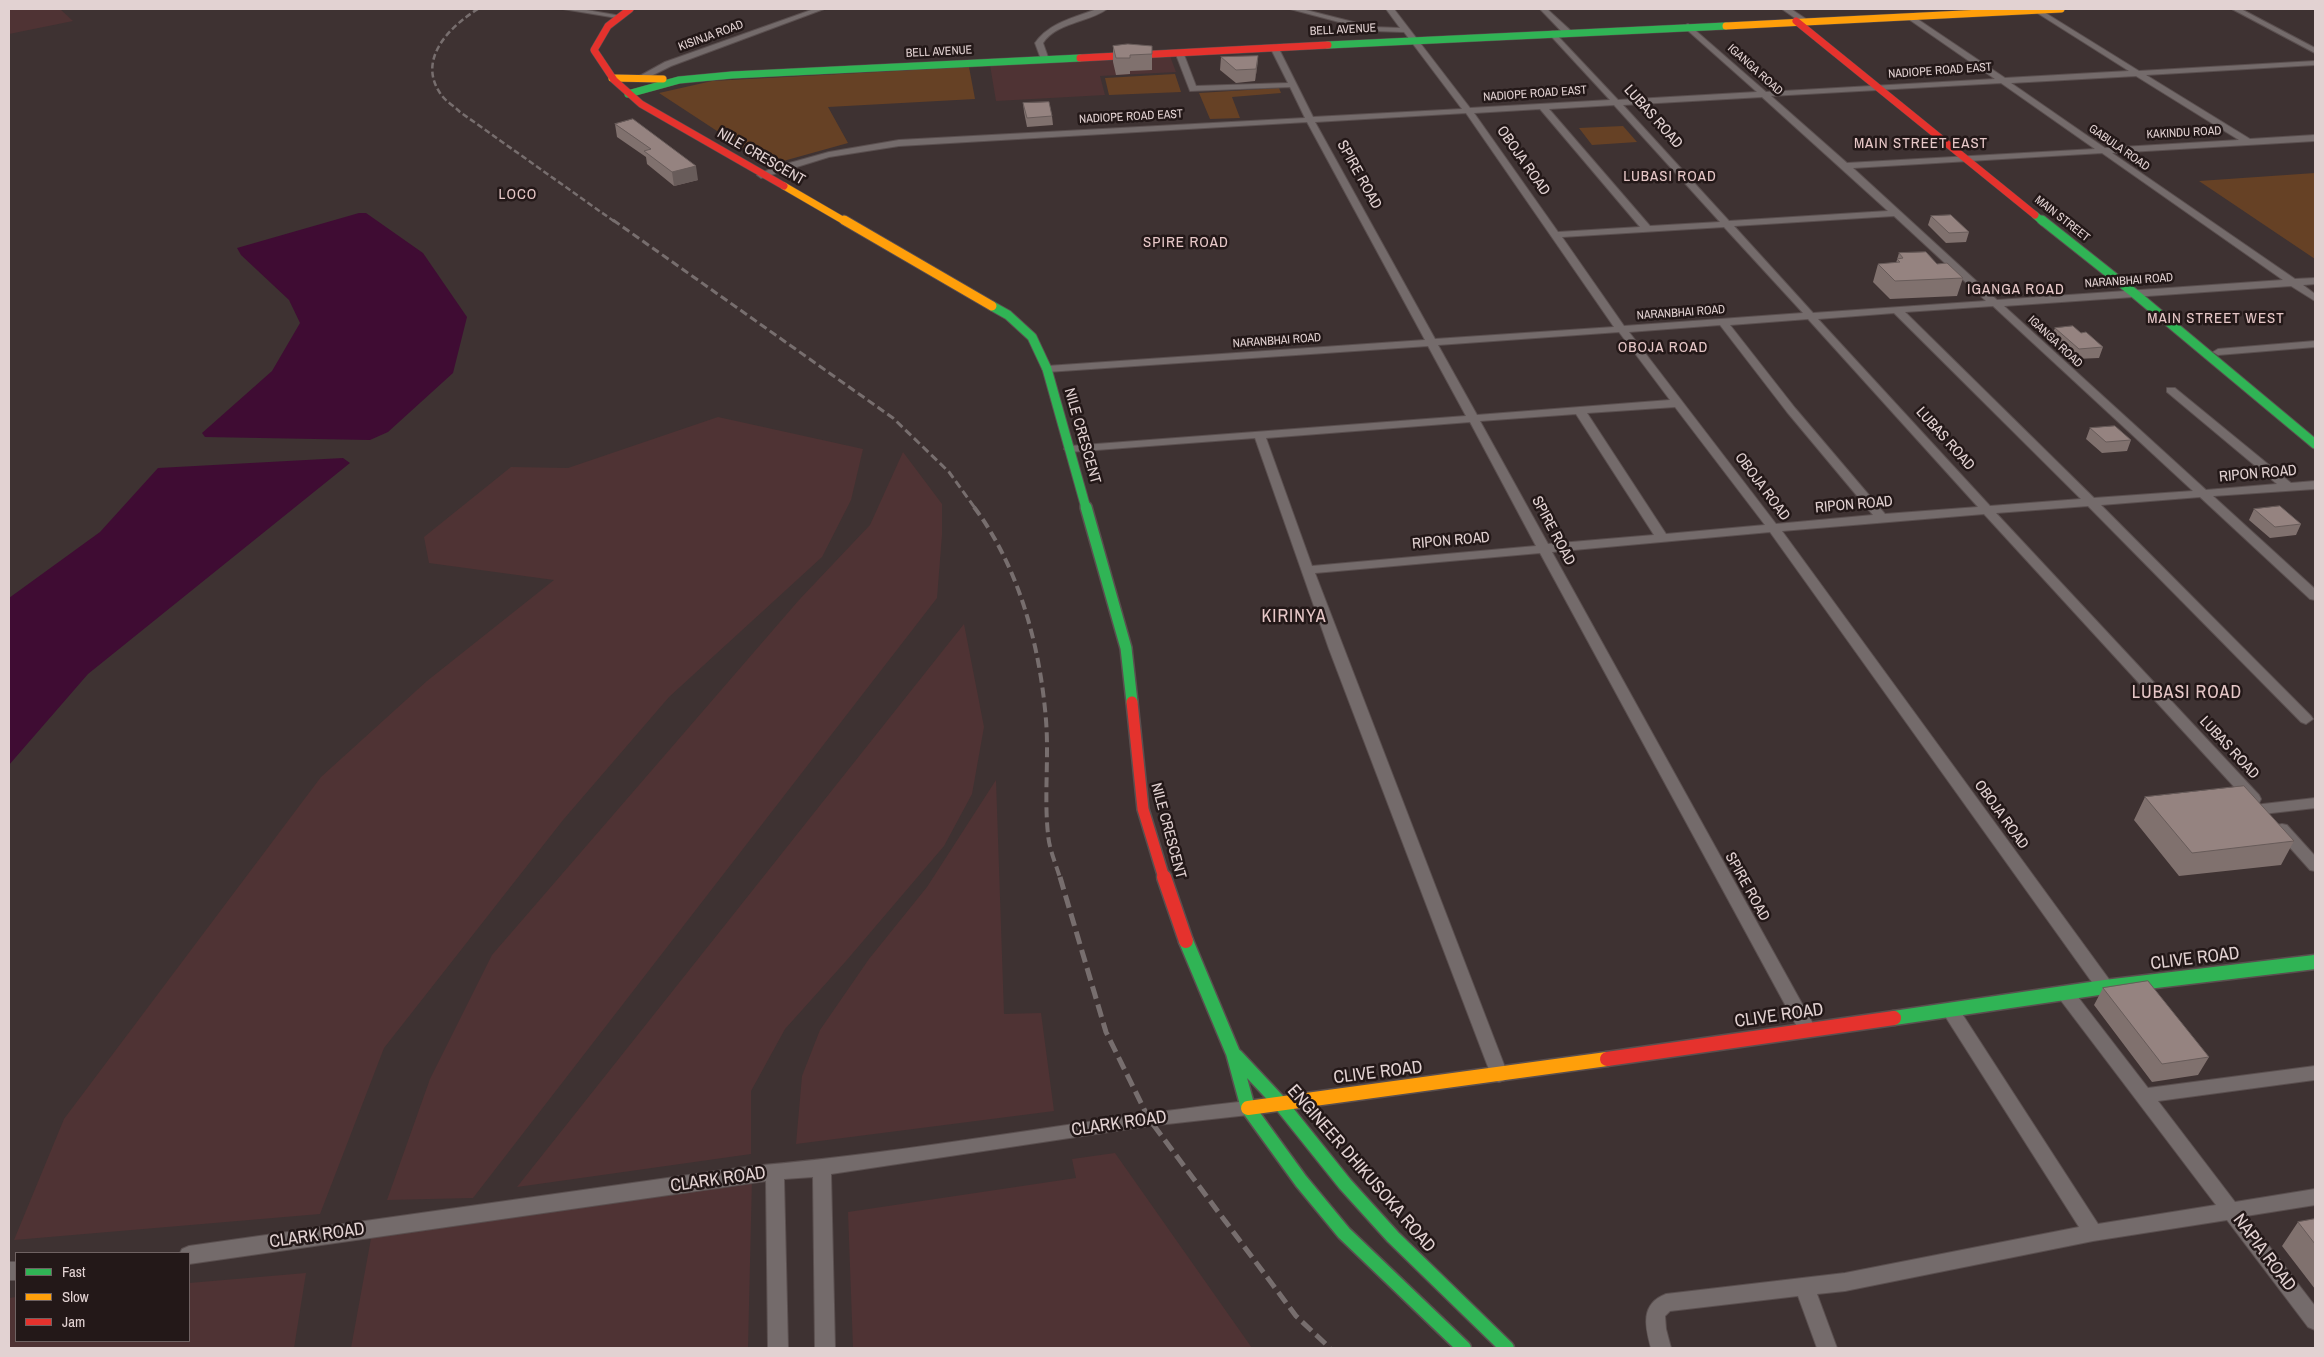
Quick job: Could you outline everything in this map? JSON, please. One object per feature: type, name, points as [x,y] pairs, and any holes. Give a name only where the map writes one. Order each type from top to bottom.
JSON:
[{"type":"street","points":[[567,9],[617,16]]},
{"type":"street","name":"NILE CRESCENT","points":[[630,9],[617,16],[603,30],[594,50],[612,78],[628,94],[649,110],[1008,315],[1032,336],[1048,369],[1126,648],[1143,809],[1173,907],[1203,986],[1233,1053],[1248,1108]]},
{"type":"street","name":"KISINJA ROAD","points":[[640,78],[668,64],[820,9]]},
{"type":"street","points":[[1045,60],[1039,43],[1040,39],[1061,26],[1103,9]]},
{"type":"street","points":[[1294,9],[1372,30],[1410,35]]},
{"type":"street","name":"OBOJA ROAD","points":[[1390,9],[1468,111],[1622,330],[1774,529],[2106,987]]},
{"type":"street","points":[[1542,9],[1567,32]]},
{"type":"street","name":"MAIN STREET","points":[[1786,9],[1881,87],[1964,159],[2308,422]]},
{"type":"street","points":[[2035,9],[2248,142]]},
{"type":"street","name":"BELL AVENUE","points":[[628,94],[679,80],[1274,47],[1410,35],[1554,33],[1798,19],[2061,9]]},
{"type":"street","points":[[2236,9],[2315,51]]},
{"type":"street","name":"GABULA ROAD","points":[[1910,16],[2315,298]]},
{"type":"street","name":"IGANGA ROAD","points":[[1688,26],[1845,166],[2202,495],[2315,596]]},
{"type":"street","name":"LUBAS ROAD","points":[[1554,33],[1988,511],[2315,866]]},
{"type":"street","name":"SPIRE ROAD","points":[[1274,47],[1310,120],[1807,1029]]},
{"type":"street","points":[[1179,52],[1193,89],[1292,85]]},
{"type":"street","name":"NADIOPE ROAD EAST","points":[[761,175],[819,156],[886,144],[2000,79],[2315,63]]},
{"type":"street","points":[[612,78],[679,80]]},
{"type":"street","name":"MAIN STREET","points":[[1881,87],[1976,158],[2138,292],[2315,444]]},
{"type":"street","points":[[1543,107],[1647,229]]},
{"type":"street","name":"KAKINDU ROAD","points":[[1845,166],[2315,138]]},
{"type":"street","points":[[1556,235],[1894,213]]},
{"type":"street","name":"NARANBHAI ROAD","points":[[1048,369],[2315,281]]},
{"type":"street","points":[[1897,310],[2306,719]]},
{"type":"street","points":[[1723,322],[1791,410],[1882,518]]},
{"type":"street","points":[[2218,352],[2315,344]]},
{"type":"street","points":[[2303,345],[2315,354]]},
{"type":"street","points":[[2172,390],[2288,487]]},
{"type":"street","points":[[1070,449],[1677,403]]},
{"type":"street","points":[[1579,410],[1663,539]]},
{"type":"street","points":[[1259,434],[1307,570],[1499,1075]]},
{"type":"street","name":"RIPON ROAD","points":[[1307,570],[1882,518],[2315,485]]},
{"type":"street","points":[[2263,809],[2315,803]]},
{"type":"street","name":"CLIVE ROAD","points":[[1248,1108],[1499,1075],[1807,1029],[1951,1011],[2106,987],[2315,962]]},
{"type":"street","name":"NAPIA ROAD","points":[[2065,993],[2315,1321]]},
{"type":"street","points":[[1951,1011],[2093,1233]]},
{"type":"street","name":"ENGINEER DHIKUSOKA ROAD","points":[[1233,1053],[1280,1103],[1345,1184],[1393,1237],[1507,1348]]},
{"type":"street","points":[[2145,1096],[2314,1073]]},
{"type":"street","points":[[1248,1108],[1344,1234],[1464,1348]]},
{"type":"street","name":"CLARK ROAD","points":[[190,1255],[775,1172],[822,1168],[1149,1119],[1248,1108]]},
{"type":"street","points":[[822,1168],[825,1348]]},
{"type":"street","points":[[775,1172],[778,1348]]},
{"type":"street","points":[[1661,1348],[1654,1321],[1655,1312],[1666,1303],[1845,1282],[2093,1233],[2315,1197]]},
{"type":"street","points":[[1805,1287],[1826,1348]]},
{"type":"shaded area","points":[[9,9],[60,9],[73,21],[9,34]]},
{"type":"shaded area","points":[[1170,56],[1176,72],[1100,76],[1105,95],[996,101],[990,65]]},
{"type":"shaded area","points":[[969,67],[975,99],[828,107],[848,143],[769,165],[659,93],[712,81]]},
{"type":"shaded area","points":[[1175,74],[1181,92],[1109,95],[1105,78]]},
{"type":"shaded area","points":[[1279,88],[1281,93],[1232,97],[1240,118],[1210,119],[1199,93]]},
{"type":"shaded area","points":[[1623,126],[1637,142],[1592,145],[1579,128]]},
{"type":"shaded area","points":[[2315,173],[2315,259],[2199,181]]},
{"type":"shaded area","points":[[359,213],[366,213],[423,253],[467,317],[453,373],[388,432],[370,440],[205,437],[202,433],[272,371],[300,323],[289,300],[241,255],[237,248]]},
{"type":"shaded area","points":[[718,417],[863,449],[851,500],[822,557],[669,697],[563,820],[384,1048],[320,1214],[14,1240],[64,1119],[321,777],[427,681],[554,580],[429,563],[424,537],[511,467],[568,468]]},
{"type":"shaded area","points":[[903,452],[942,504],[942,535],[937,598],[473,1198],[387,1200],[430,1079],[492,955],[799,600],[870,525]]},
{"type":"shaded area","points":[[343,458],[350,463],[88,674],[9,765],[9,598],[100,532],[158,468]]},
{"type":"shaded area","points":[[964,624],[984,727],[972,794],[944,846],[785,1029],[751,1091],[751,1154],[517,1187]]},
{"type":"shaded area","points":[[996,780],[1004,1014],[1041,1013],[1054,1111],[796,1144],[802,1076],[820,1030],[869,959],[927,887]]},
{"type":"shaded area","points":[[1115,1153],[1252,1348],[853,1348],[848,1212],[1076,1178],[1072,1159]]},
{"type":"shaded area","points":[[752,1178],[748,1348],[351,1348],[372,1233]]},
{"type":"shaded area","points":[[306,1273],[294,1348],[9,1348],[9,1298],[15,1297],[15,1342],[190,1342],[190,1283]]},
{"type":"building","points":[[1128,44],[1152,46],[1152,54],[1130,55],[1130,58],[1116,58],[1113,46]]},
{"type":"building","points":[[1258,56],[1256,69],[1236,70],[1221,57]]},
{"type":"building","points":[[1049,102],[1052,116],[1027,118],[1023,103]]},
{"type":"building","points":[[633,119],[696,166],[672,172],[644,151],[651,149],[615,124]]},
{"type":"building","points":[[1951,215],[1969,232],[1949,233],[1931,216]]},
{"type":"building","points":[[1926,252],[1937,264],[1947,263],[1963,278],[1895,281],[1878,264],[1900,262],[1897,259],[1903,258],[1899,253]]},
{"type":"building","points":[[2073,326],[2081,333],[2086,332],[2103,347],[2079,349],[2055,328]]},
{"type":"building","points":[[2115,426],[2131,440],[2106,442],[2090,428]]},
{"type":"building","points":[[2280,506],[2301,524],[2275,527],[2254,509]]},
{"type":"building","points":[[2244,786],[2294,841],[2192,853],[2145,797]]},
{"type":"building","points":[[2148,981],[2209,1057],[2162,1064],[2103,988]]},
{"type":"building","points":[[2315,1219],[2315,1244],[2298,1222]]},
{"type":"railway","points":[[478,9],[467,16],[448,34],[435,56],[432,68],[434,80],[440,93],[460,112],[615,222]]},
{"type":"railway","points":[[613,220],[893,418],[949,472],[975,508]]},
{"type":"railway","points":[[974,507],[990,530],[1015,581],[1025,608],[1039,664],[1046,720],[1047,820],[1051,851],[1060,878]]},
{"type":"railway","points":[[1060,877],[1106,1032],[1149,1119],[1296,1316],[1330,1348]]},
{"type":"traffic: fast","points":[[1328,45],[1726,26]]},
{"type":"traffic: fast","points":[[628,94],[679,80],[732,75],[1080,58]]},
{"type":"traffic: fast","points":[[2035,215],[2134,293],[2315,444]]},
{"type":"traffic: fast","points":[[992,306],[1008,315],[1032,337],[1047,369],[1126,648],[1132,702]]},
{"type":"traffic: fast","points":[[1186,941],[1233,1053],[1248,1108],[1301,1181],[1344,1233],[1464,1348]]},
{"type":"traffic: fast","points":[[1894,1018],[2105,987],[2315,962]]},
{"type":"traffic: fast","points":[[1236,1056],[1280,1103],[1345,1184],[1393,1237],[1507,1348]]},
{"type":"traffic: slow","points":[[1726,26],[2061,9]]},
{"type":"traffic: slow","points":[[612,78],[663,79]]},
{"type":"traffic: slow","points":[[784,186],[992,306]]},
{"type":"traffic: slow","points":[[1248,1108],[1607,1059]]},
{"type":"traffic: jam","points":[[630,9],[608,26],[594,50],[614,80],[641,104],[784,186]]},
{"type":"traffic: jam","points":[[1796,21],[2035,215]]},
{"type":"traffic: jam","points":[[1080,58],[1328,45]]},
{"type":"traffic: jam","points":[[1132,702],[1143,809],[1173,907],[1186,941]]},
{"type":"traffic: jam","points":[[1607,1059],[1894,1018]]},
{"type":"district","name":"MAIN STREET EAST","points":[[1921,144]]},
{"type":"district","name":"LUBASI ROAD","points":[[1670,177]]},
{"type":"district","name":"LOCO","points":[[518,195]]},
{"type":"district","name":"SPIRE ROAD","points":[[1186,243]]},
{"type":"district","name":"IGANGA ROAD","points":[[2016,290]]},
{"type":"district","name":"MAIN STREET WEST","points":[[2216,319]]},
{"type":"district","name":"OBOJA ROAD","points":[[1663,348]]},
{"type":"district","name":"KIRINYA","points":[[1294,617]]},
{"type":"district","name":"LUBASI ROAD","points":[[2187,693]]}]
